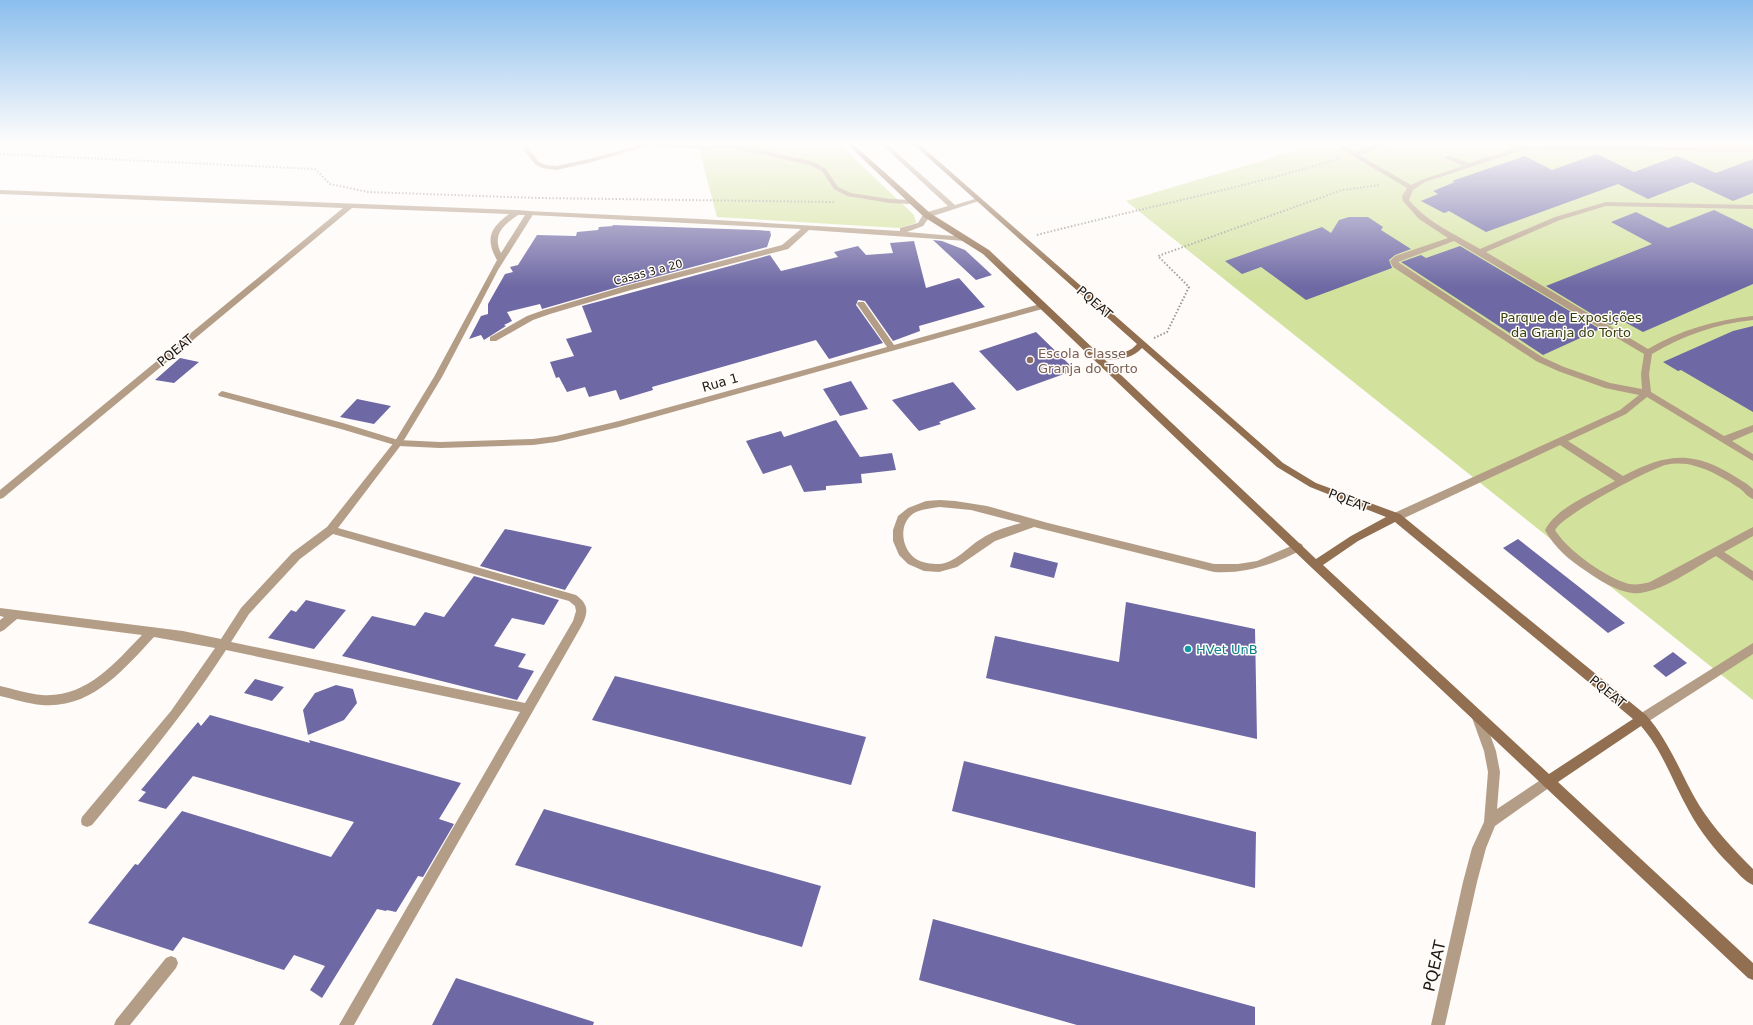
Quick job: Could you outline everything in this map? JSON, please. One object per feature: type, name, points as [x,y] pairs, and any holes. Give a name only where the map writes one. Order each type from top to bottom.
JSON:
[{"type":"street","points":[[0,192],[517,212],[808,227],[966,239]]},
{"type":"street","points":[[843,192],[849,195],[890,201],[911,202]]},
{"type":"street","name":"PQEAT","points":[[900,192],[927,215],[986,252],[1097,355],[1316,565],[1753,973]]},
{"type":"street","points":[[936,192],[953,207]]},
{"type":"street","name":"PQEAT","points":[[969,192],[1280,464],[1313,485],[1396,517],[1642,719],[1663,744],[1702,821],[1722,848],[1753,878]]},
{"type":"street","points":[[1407,192],[1405,200],[1414,211],[1455,238],[1648,353]]},
{"type":"street","points":[[887,232],[905,230],[920,225],[927,215],[978,200]]},
{"type":"street","points":[[1480,252],[1535,227],[1589,208],[1606,204],[1753,207]]},
{"type":"street","name":"PQEAT","points":[[0,495],[351,205]]},
{"type":"street","points":[[500,259],[493,245],[494,233],[501,224],[517,212]]},
{"type":"street","points":[[87,821],[175,715],[225,644],[245,611],[296,556],[331,530],[398,443],[438,377],[500,259],[530,213]]},
{"type":"street","name":"Casas 3 a 20","points":[[493,339],[530,318],[547,312],[628,288],[785,247],[808,227]]},
{"type":"street","points":[[1455,238],[1398,258],[1394,261],[1401,270],[1539,359],[1561,369],[1608,386],[1647,393],[1753,458]]},
{"type":"street","points":[[861,304],[892,348]]},
{"type":"street","name":"Rua 1","points":[[222,394],[343,426],[398,443],[440,445],[532,442],[556,439],[619,424],[1043,306]]},
{"type":"street","points":[[1647,393],[1645,374],[1648,353],[1664,342],[1695,330],[1728,320],[1753,318]]},
{"type":"street","points":[[1097,355],[1116,357],[1125,355],[1138,348],[1142,343]]},
{"type":"street","points":[[1316,565],[1346,542],[1365,531],[1623,412],[1647,393]]},
{"type":"street","points":[[1724,440],[1753,428]]},
{"type":"street","points":[[1561,441],[1623,481]]},
{"type":"street","points":[[1753,495],[1742,485],[1718,471],[1698,463],[1677,460],[1662,462],[1623,481],[1556,520],[1550,530],[1552,536],[1597,574],[1627,588],[1641,589],[1653,586],[1753,531]]},
{"type":"street","points":[[1033,523],[1005,530],[984,542],[967,557],[952,566],[938,569],[912,563],[903,553],[898,542],[897,531],[901,520],[909,511],[925,505],[942,504],[980,508],[1033,523],[1214,568],[1232,570],[1248,568],[1267,563],[1298,547]]},
{"type":"street","points":[[331,530],[577,600],[582,611],[578,622],[529,709],[346,1025]]},
{"type":"street","points":[[1717,552],[1753,577]]},
{"type":"street","points":[[0,612],[152,632],[225,644],[529,709]]},
{"type":"street","points":[[0,627],[15,614]]},
{"type":"street","points":[[0,690],[47,700],[61,700],[76,696],[90,690],[102,682],[152,632]]},
{"type":"street","points":[[1490,822],[1548,781],[1753,648]]},
{"type":"street","name":"PQEAT","points":[[1438,1025],[1470,882],[1479,848],[1490,822],[1494,772],[1490,751],[1477,715]]},
{"type":"street","points":[[121,1025],[171,963]]},
{"type":"path","points":[[367,192],[539,198],[841,202]]},
{"type":"path","points":[[1023,239],[1125,212],[1212,192]]},
{"type":"path","points":[[1142,343],[1167,332],[1189,287],[1158,256],[1337,192]]},
{"type":"green space","points":[[710,192],[890,192],[914,215],[916,223],[899,228],[717,217]]},
{"type":"green space","name":"Parque de Exposições da Granja do Torto","points":[[1157,192],[1753,192],[1753,700],[1126,201]]},
{"type":"building","points":[[1434,192],[1596,192],[1486,232],[1449,211],[1444,213],[1421,201],[1438,194]]},
{"type":"building","points":[[1634,192],[1667,192],[1648,199]]},
{"type":"building","points":[[1713,192],[1753,192],[1753,193],[1733,201]]},
{"type":"building","points":[[1714,210],[1753,229],[1753,284],[1643,332],[1621,320],[1610,325],[1546,286],[1652,244],[1611,222],[1636,212],[1668,228]]},
{"type":"building","points":[[1349,217],[1368,217],[1383,227],[1381,230],[1411,249],[1395,255],[1389,260],[1392,268],[1306,300],[1261,267],[1242,274],[1225,261],[1322,227],[1331,233],[1339,220]]},
{"type":"building","points":[[612,225],[756,230],[770,231],[771,235],[767,247],[542,309],[540,304],[507,312],[512,321],[504,325],[506,326],[484,340],[481,335],[469,339],[481,316],[488,314],[488,304],[505,274],[513,272],[510,267],[518,265],[537,235],[576,236],[577,232],[598,230],[599,227],[613,226]]},
{"type":"building","points":[[933,240],[942,241],[965,250],[992,275],[976,280]]},
{"type":"building","points":[[914,241],[926,288],[959,278],[985,307],[919,326],[920,331],[893,341],[865,301],[858,300],[856,305],[883,343],[829,359],[816,340],[652,387],[653,390],[620,400],[616,390],[589,397],[585,387],[567,392],[559,377],[556,378],[550,362],[574,356],[566,339],[592,332],[582,306],[770,255],[781,271],[838,257],[834,252],[858,246],[866,255],[893,253],[890,243]]},
{"type":"building","points":[[1460,246],[1600,329],[1543,355],[1401,262],[1421,255],[1426,258]]},
{"type":"building","points":[[1753,326],[1753,412],[1681,370],[1678,371],[1663,362],[1733,331]]},
{"type":"building","points":[[1036,332],[1075,370],[1017,391],[979,351]]},
{"type":"building","points":[[180,358],[199,362],[174,383],[155,380]]},
{"type":"building","points":[[851,381],[868,409],[840,416],[823,389]]},
{"type":"building","points":[[953,382],[976,409],[939,422],[941,424],[919,431],[892,400]]},
{"type":"building","points":[[357,399],[391,406],[374,424],[340,417]]},
{"type":"building","points":[[836,420],[860,457],[892,453],[896,470],[861,474],[862,483],[826,486],[826,490],[804,492],[791,465],[763,474],[746,441],[781,431],[784,437]]},
{"type":"building","points":[[505,529],[592,547],[565,590],[480,566]]},
{"type":"building","points":[[1518,539],[1625,623],[1608,633],[1503,548]]},
{"type":"building","points":[[1014,552],[1058,563],[1054,578],[1010,567]]},
{"type":"building","points":[[474,576],[559,600],[544,625],[512,618],[494,646],[526,654],[518,667],[534,671],[517,700],[342,656],[372,616],[415,626],[425,612],[444,617]]},
{"type":"building","points":[[306,600],[346,610],[314,649],[268,638],[291,610],[296,612]]},
{"type":"building","points":[[1126,602],[1255,629],[1257,739],[986,678],[995,636],[1119,662]]},
{"type":"building","points":[[1673,652],[1687,663],[1666,677],[1653,666]]},
{"type":"building","points":[[615,676],[866,737],[851,785],[592,720]]},
{"type":"building","points":[[255,679],[284,687],[272,701],[244,693]]},
{"type":"building","points":[[336,685],[353,689],[357,703],[344,720],[308,735],[303,710],[315,693]]},
{"type":"building","points":[[210,715],[310,743],[309,740],[461,783],[439,819],[454,824],[423,877],[418,876],[396,912],[377,909],[322,998],[310,990],[325,966],[294,955],[284,970],[183,937],[173,951],[88,923],[135,864],[138,865],[182,811],[331,857],[354,822],[193,776],[166,809],[138,801],[146,792],[141,790],[198,722],[201,726]]},
{"type":"building","points":[[964,761],[1256,832],[1255,888],[952,811]]},
{"type":"building","points":[[544,809],[821,886],[802,947],[515,865]]},
{"type":"building","points":[[933,919],[1255,1007],[1255,1025],[1077,1025],[919,980]]},
{"type":"building","points":[[456,978],[594,1022],[593,1025],[432,1025]]},
{"type":"place","name":"Escola Classe Granja do Torto","points":[[1030,360]]},
{"type":"place","name":"HVet UnB","points":[[1188,649]]}]
